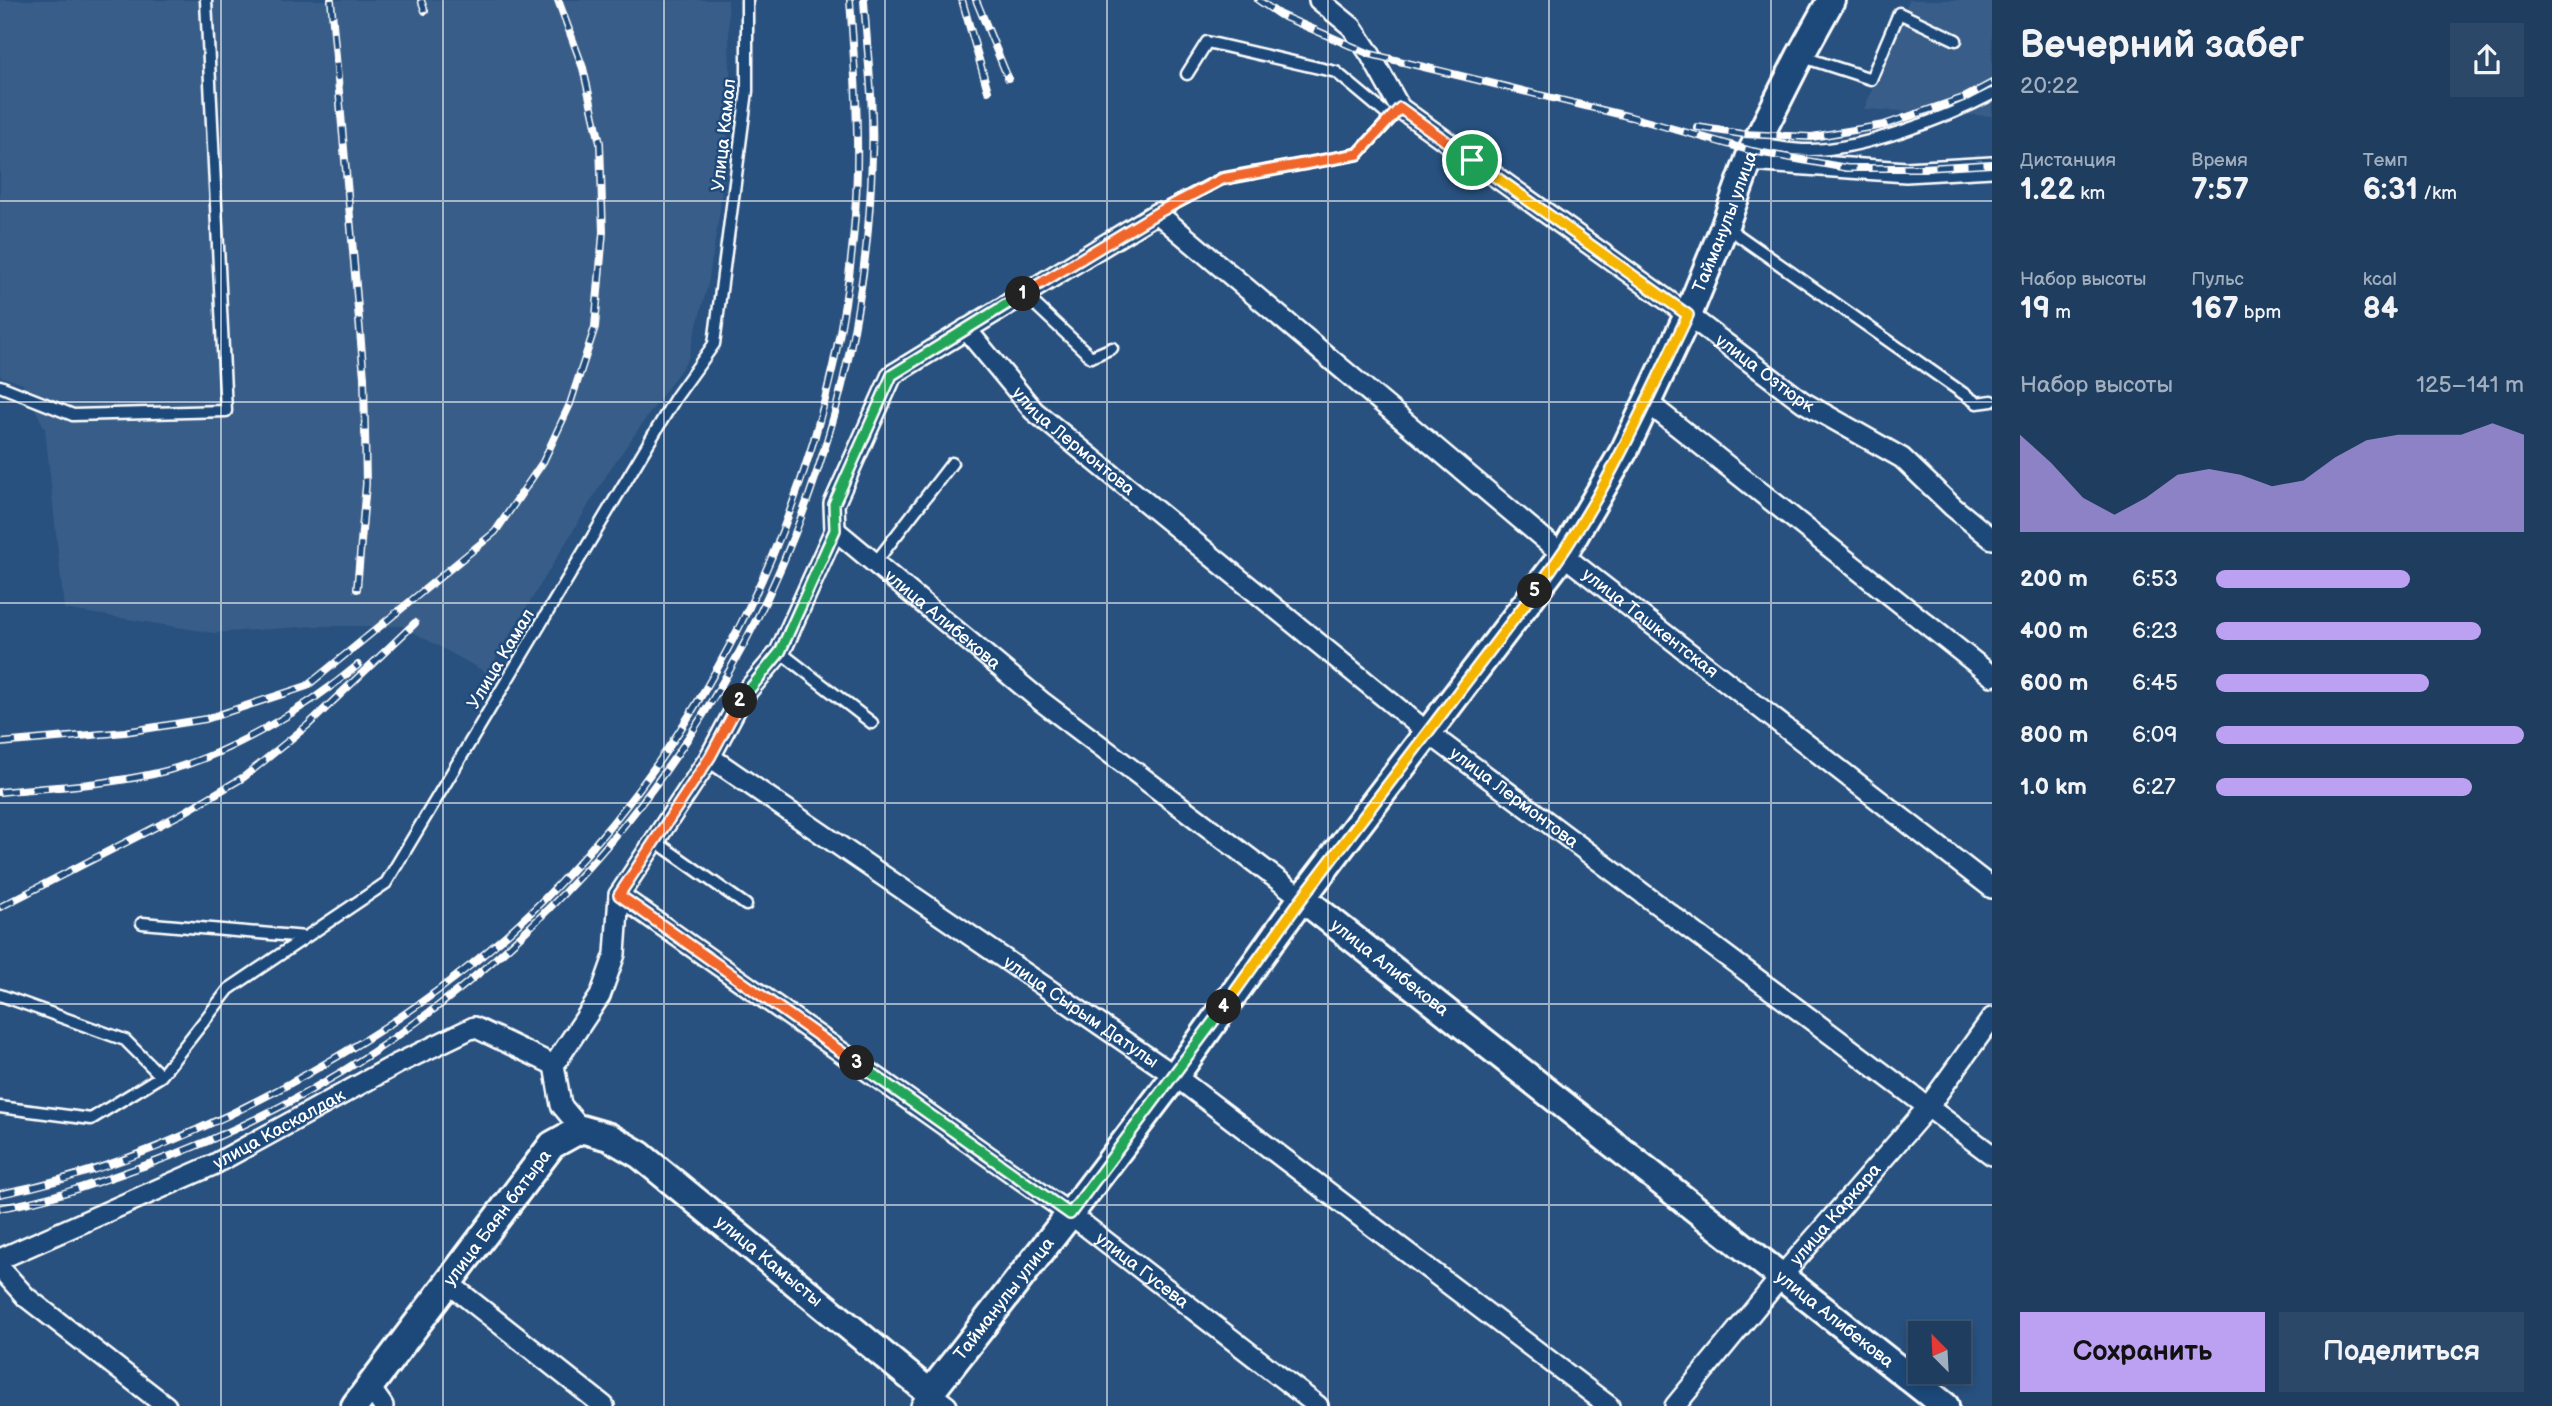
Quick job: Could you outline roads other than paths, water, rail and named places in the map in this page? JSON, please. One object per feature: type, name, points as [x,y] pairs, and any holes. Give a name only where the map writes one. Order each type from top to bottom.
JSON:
[{"type":"street","points":[[1319,0],[1352,27],[1370,54],[1395,113]]},
{"type":"street","name":"Тайманулы улица","points":[[932,1402],[1175,1076],[1302,898],[1563,555],[1625,449],[1688,315],[1752,153],[1828,1]]},
{"type":"street","name":"улица Озтюрк","points":[[1395,113],[1688,315],[1803,402],[1902,458],[1953,507],[1992,539]]},
{"type":"street","points":[[1752,153],[1906,172],[1992,167]]},
{"type":"street","points":[[581,1129],[561,1105],[554,1065],[600,996],[615,954],[619,895],[710,757],[742,697],[780,652],[835,530],[834,504],[892,375],[1157,213]]},
{"type":"street","name":"улица Ташкентская","points":[[1157,213],[1563,555],[1992,888]]},
{"type":"street","name":"улица Лермонтова","points":[[966,329],[1034,411],[1427,732],[1992,1155]]},
{"type":"street","points":[[1647,402],[1992,676]]},
{"type":"street","name":"улица Алибекова","points":[[835,530],[1041,701],[1302,898],[1945,1406]]},
{"type":"street","name":"улица Сырым Датулы","points":[[710,757],[1175,1076],[1609,1406]]},
{"type":"street","name":"улица Гусева","points":[[619,895],[1070,1214],[1318,1406]]},
{"type":"street","name":"улица Каркара","points":[[1675,1406],[1780,1278],[1928,1107],[1992,1018]]},
{"type":"street","name":"улица Каскалдак","points":[[0,1259],[213,1165],[397,1064],[474,1027],[554,1065]]},
{"type":"street","name":"улица Баян батыра","points":[[369,1399],[447,1282],[552,1145],[581,1129]]},
{"type":"street","name":"улица Камысты","points":[[581,1129],[609,1137],[640,1155],[932,1402]]},
{"type":"street","points":[[0,1268],[26,1297],[166,1406]]},
{"type":"street","points":[[447,1282],[604,1406]]},
{"type":"lane","points":[[0,386],[72,415],[226,411],[206,0]]},
{"type":"lane","name":"Улица Камал","points":[[0,1107],[91,1119],[161,1076],[229,989],[386,883],[676,397],[713,344],[747,91],[747,0]]},
{"type":"lane","points":[[1800,56],[1871,79],[1899,13],[1956,40]]},
{"type":"lane","points":[[1157,213],[1222,179],[1358,154],[1395,113],[1336,72],[1207,42],[1187,74]]},
{"type":"lane","points":[[1752,153],[1808,150],[1860,143],[1926,121],[1992,94]]},
{"type":"lane","points":[[1725,225],[1977,403],[1992,401]]},
{"type":"lane","points":[[1024,294],[1091,357],[1112,348]]},
{"type":"lane","points":[[876,563],[952,463]]},
{"type":"lane","points":[[780,652],[872,723]]},
{"type":"lane","points":[[655,841],[746,905]]},
{"type":"lane","points":[[142,923],[307,937]]},
{"type":"lane","points":[[0,995],[125,1040],[161,1076]]},
{"type":"railway","points":[[331,0],[364,377],[366,484],[357,589]]},
{"type":"railway","points":[[421,0],[425,11]]},
{"type":"railway","points":[[0,743],[125,732],[206,719],[307,686],[495,532],[543,462],[570,404],[595,327],[603,232],[600,143],[583,68],[558,0]]},
{"type":"railway","points":[[0,1194],[41,1185],[120,1161],[196,1130],[307,1074],[408,1012],[471,965],[558,885],[622,811],[680,731],[730,645],[773,554],[807,461],[833,365],[850,267],[857,170],[850,0]]},
{"type":"railway","points":[[0,1208],[57,1195],[149,1164],[264,1115],[372,1053],[472,979],[563,894],[644,799],[714,696],[773,586],[830,431],[857,314],[867,235],[872,136],[864,0]]},
{"type":"railway","points":[[962,0],[988,91]]},
{"type":"railway","points":[[976,0],[1008,78]]},
{"type":"railway","points":[[1258,0],[1280,15],[1370,54],[1631,117],[1752,151],[1847,168],[1992,164]]},
{"type":"railway","points":[[1697,127],[1742,134],[1812,137],[1884,125],[1966,97],[1992,83]]},
{"type":"railway","points":[[0,907],[181,814],[244,777],[308,725],[415,623]]},
{"type":"railway","points":[[0,792],[115,781],[179,767],[261,731],[313,699],[358,665]]}]
